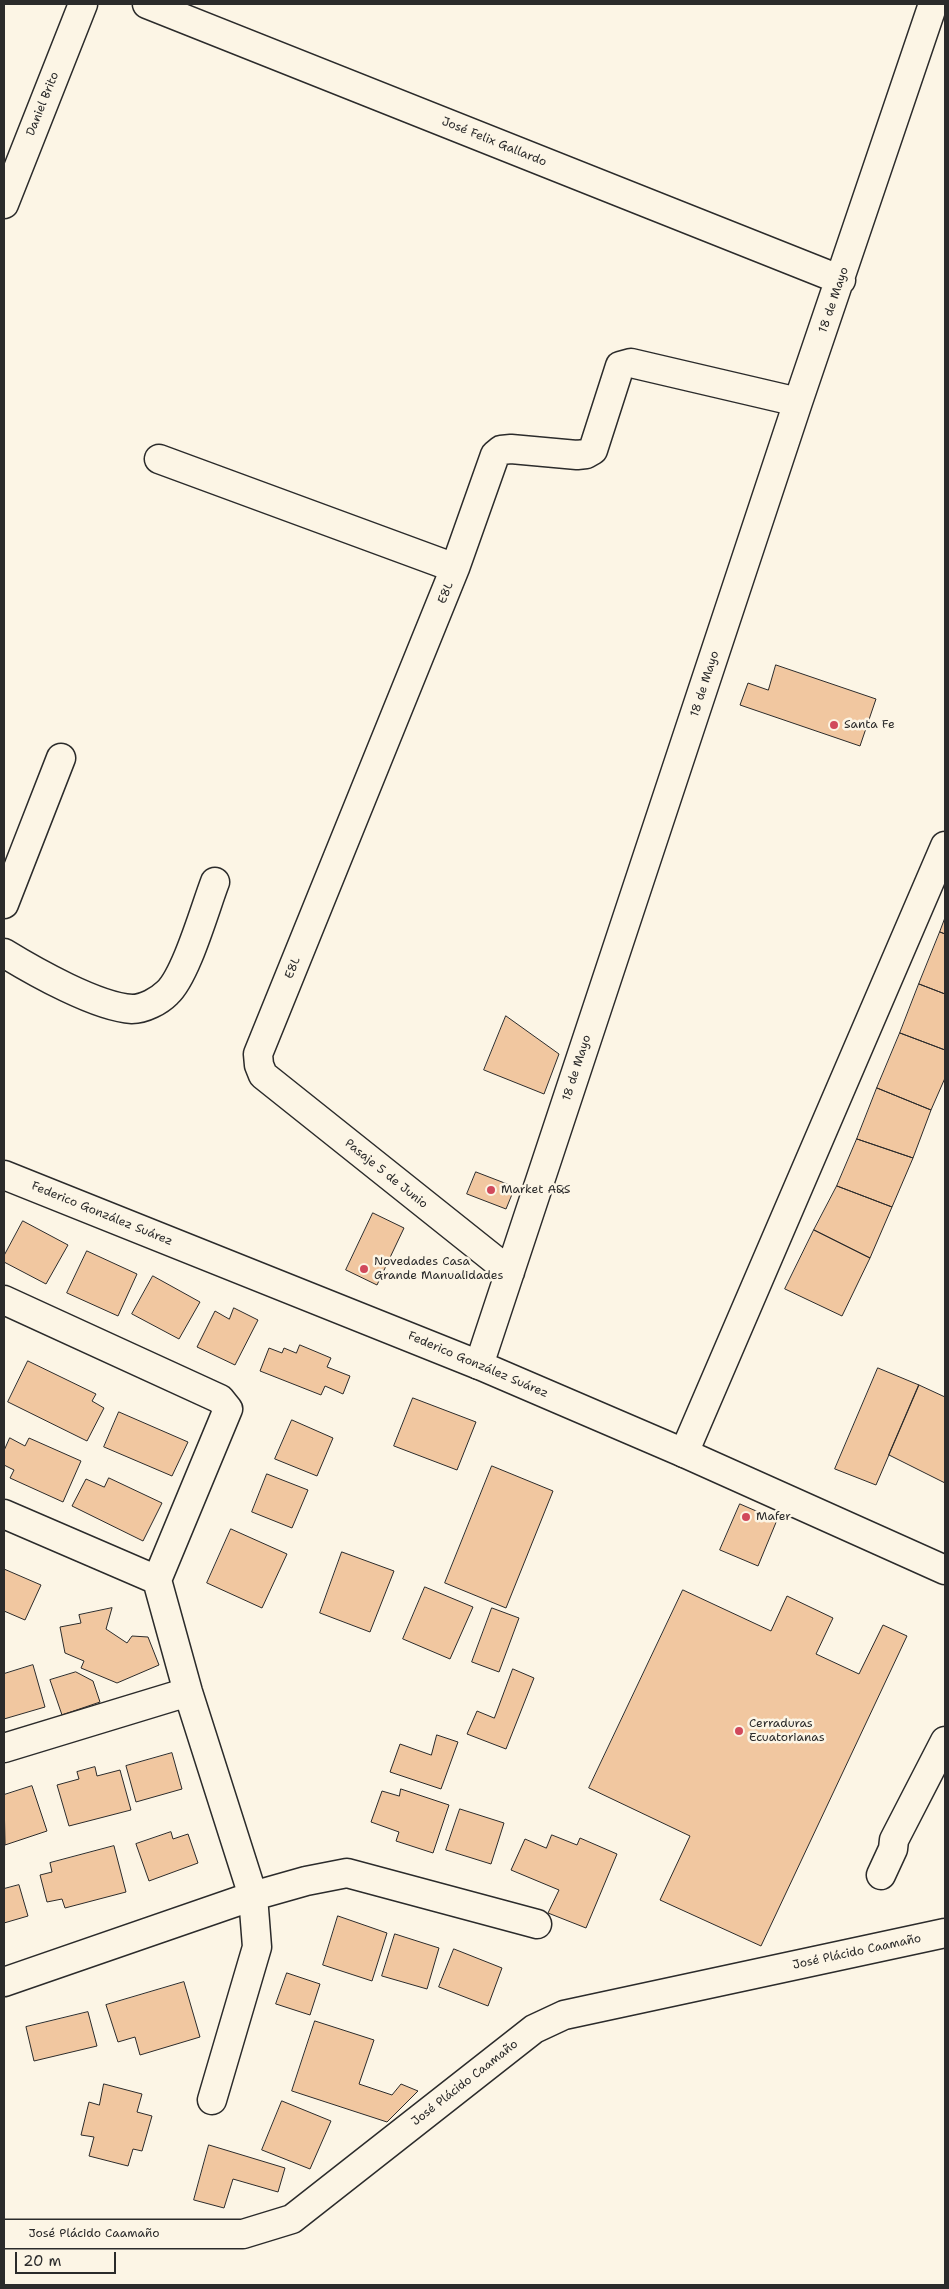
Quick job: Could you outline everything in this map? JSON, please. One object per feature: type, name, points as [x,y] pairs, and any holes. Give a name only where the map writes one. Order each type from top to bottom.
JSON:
[{"type":"street","name":"Daniel Brito","points":[[4,204],[83,4]]},
{"type":"street","name":"José Felix Gallardo","points":[[147,4],[841,280]]},
{"type":"street","name":"18 de Mayo","points":[[479,1364],[798,402],[841,280],[933,4]]},
{"type":"street","name":"E8L","points":[[263,1075],[259,1065],[258,1054],[456,568],[495,455],[501,450],[511,449],[576,455],[586,454],[593,450],[620,366],[625,363],[631,362],[798,402]]},
{"type":"street","points":[[159,459],[456,568]]},
{"type":"street","points":[[4,904],[61,758]]},
{"type":"street","points":[[684,1453],[945,846]]},
{"type":"street","points":[[4,953],[92,998],[134,1009],[152,1004],[168,993],[180,972],[215,882]]},
{"type":"street","name":"Pasaje 5 de Junio","points":[[263,1075],[510,1272]]},
{"type":"street","name":"Federico González Suárez","points":[[4,1175],[479,1364],[945,1570]]},
{"type":"street","points":[[4,1300],[220,1399],[228,1409],[157,1580],[188,1692],[253,1896],[257,1947],[212,2100]]},
{"type":"street","points":[[4,1514],[157,1580]]},
{"type":"street","points":[[4,1748],[188,1692]]},
{"type":"street","points":[[881,1875],[893,1849],[894,1840],[945,1741]]},
{"type":"street","points":[[4,1982],[253,1896],[306,1881],[347,1873],[537,1924]]},
{"type":"street","name":"José Plácido Caamaño","points":[[4,2234],[243,2234],[292,2219],[534,2029],[564,2015],[945,1932]]},
{"type":"building","name":"Santa Fe","points":[[776,665],[876,699],[860,746],[740,705],[748,683],[768,690]]},
{"type":"building","points":[[945,918],[945,934],[940,932]]},
{"type":"building","points":[[940,932],[945,934],[945,994],[919,984]]},
{"type":"building","points":[[919,984],[945,994],[945,1050],[900,1033]]},
{"type":"building","points":[[506,1016],[559,1054],[544,1094],[484,1070]]},
{"type":"building","points":[[900,1033],[945,1050],[945,1078],[931,1110],[877,1088]]},
{"type":"building","points":[[877,1088],[931,1110],[913,1158],[857,1139]]},
{"type":"building","points":[[857,1139],[913,1158],[892,1207],[837,1186]]},
{"type":"building","name":"Market A&S","points":[[476,1172],[515,1187],[506,1209],[467,1194]]},
{"type":"building","points":[[837,1186],[892,1207],[870,1258],[814,1230]]},
{"type":"building","points":[[373,1213],[404,1228],[377,1285],[346,1270]]},
{"type":"building","points":[[23,1221],[68,1245],[46,1284],[4,1262],[4,1256]]},
{"type":"building","points":[[814,1230],[870,1258],[842,1316],[785,1289]]},
{"type":"building","points":[[87,1251],[137,1274],[118,1316],[67,1293]]},
{"type":"building","points":[[153,1276],[200,1302],[179,1339],[132,1314]]},
{"type":"building","points":[[234,1308],[258,1320],[235,1365],[197,1347],[215,1311],[229,1319]]},
{"type":"building","points":[[300,1345],[331,1358],[327,1367],[350,1376],[343,1394],[325,1386],[321,1395],[260,1371],[269,1348],[282,1353],[284,1348],[296,1353]]},
{"type":"building","points":[[28,1361],[96,1394],[92,1401],[104,1408],[87,1441],[8,1402]]},
{"type":"building","points":[[878,1368],[919,1385],[876,1485],[835,1469]]},
{"type":"building","points":[[919,1385],[945,1397],[945,1483],[889,1455]]},
{"type":"building","points":[[413,1398],[476,1422],[457,1470],[394,1446]]},
{"type":"building","points":[[119,1412],[188,1442],[172,1476],[104,1447]]},
{"type":"building","points":[[292,1420],[333,1438],[317,1476],[275,1459]]},
{"type":"building","points":[[10,1438],[25,1446],[29,1438],[81,1461],[63,1502],[10,1478],[14,1470],[4,1465],[4,1451]]},
{"type":"building","points":[[492,1466],[553,1491],[506,1608],[445,1583]]},
{"type":"building","points":[[267,1474],[308,1490],[292,1528],[252,1512]]},
{"type":"building","points":[[109,1478],[162,1503],[143,1541],[72,1506],[86,1479],[104,1487]]},
{"type":"building","points":[[740,1504],[777,1520],[758,1566],[720,1550]]},
{"type":"building","points":[[231,1529],[287,1554],[262,1608],[207,1583]]},
{"type":"building","points":[[342,1552],[394,1571],[370,1632],[320,1613]]},
{"type":"building","points":[[4,1569],[41,1585],[25,1620],[4,1611]]},
{"type":"building","points":[[425,1587],[473,1607],[450,1659],[403,1639]]},
{"type":"building","name":"Cerraduras Ecuatorianas","points":[[683,1590],[771,1631],[787,1596],[833,1618],[816,1654],[859,1674],[883,1625],[907,1636],[761,1946],[660,1900],[690,1836],[589,1788]]},
{"type":"building","points":[[112,1608],[106,1629],[127,1643],[132,1636],[148,1637],[159,1665],[117,1683],[81,1668],[84,1661],[65,1653],[60,1627],[81,1623],[79,1615]]},
{"type":"building","points":[[492,1608],[519,1618],[499,1672],[472,1662]]},
{"type":"building","points":[[33,1665],[45,1707],[4,1719],[4,1674]]},
{"type":"building","points":[[513,1669],[534,1678],[506,1749],[467,1734],[477,1711],[494,1718]]},
{"type":"building","points":[[76,1672],[93,1681],[100,1702],[62,1715],[50,1680]]},
{"type":"building","points":[[437,1735],[458,1742],[441,1789],[390,1772],[400,1744],[431,1755]]},
{"type":"building","points":[[172,1753],[182,1789],[136,1802],[126,1766]]},
{"type":"building","points":[[95,1767],[97,1776],[120,1770],[131,1810],[69,1826],[57,1785],[79,1779],[77,1772]]},
{"type":"building","points":[[32,1786],[47,1831],[5,1845],[4,1795]]},
{"type":"building","points":[[401,1789],[449,1805],[433,1853],[396,1841],[399,1832],[371,1822],[382,1791],[399,1796]]},
{"type":"building","points":[[460,1809],[504,1823],[491,1864],[446,1850]]},
{"type":"building","points":[[171,1832],[173,1839],[188,1834],[198,1863],[149,1881],[136,1844]]},
{"type":"building","points":[[552,1835],[577,1845],[580,1838],[617,1854],[586,1928],[548,1913],[559,1890],[511,1870],[525,1839],[546,1848]]},
{"type":"building","points":[[114,1846],[126,1892],[65,1908],[62,1899],[47,1902],[40,1875],[52,1872],[50,1863]]},
{"type":"building","points":[[19,1885],[28,1916],[4,1923],[4,1889]]},
{"type":"building","points":[[338,1916],[387,1933],[372,1981],[323,1965]]},
{"type":"building","points":[[395,1934],[439,1948],[427,1989],[382,1976]]},
{"type":"building","points":[[454,1949],[502,1968],[488,2006],[439,1987]]},
{"type":"building","points":[[287,1973],[320,1984],[310,2015],[276,2004]]},
{"type":"building","points":[[184,1982],[200,2037],[140,2055],[135,2037],[118,2042],[106,2005]]},
{"type":"building","points":[[88,2012],[97,2046],[34,2061],[26,2027]]},
{"type":"building","points":[[315,2021],[374,2040],[359,2084],[392,2095],[401,2084],[418,2091],[387,2122],[292,2091]]},
{"type":"building","points":[[104,2084],[142,2094],[137,2112],[152,2116],[142,2151],[133,2149],[128,2166],[89,2156],[94,2137],[81,2135],[89,2102],[99,2105]]},
{"type":"building","points":[[282,2101],[331,2121],[310,2169],[262,2150]]},
{"type":"building","points":[[209,2145],[285,2168],[278,2192],[233,2179],[224,2208],[194,2200]]},
{"type":"place","name":"Santa Fe","points":[[834,725]]},
{"type":"place","name":"Market A&S","points":[[491,1190]]},
{"type":"place","name":"Novedades Casa Grande Manualidades","points":[[364,1269]]},
{"type":"place","name":"Mafer","points":[[746,1517]]},
{"type":"place","name":"Cerraduras Ecuatorianas","points":[[739,1731]]}]
